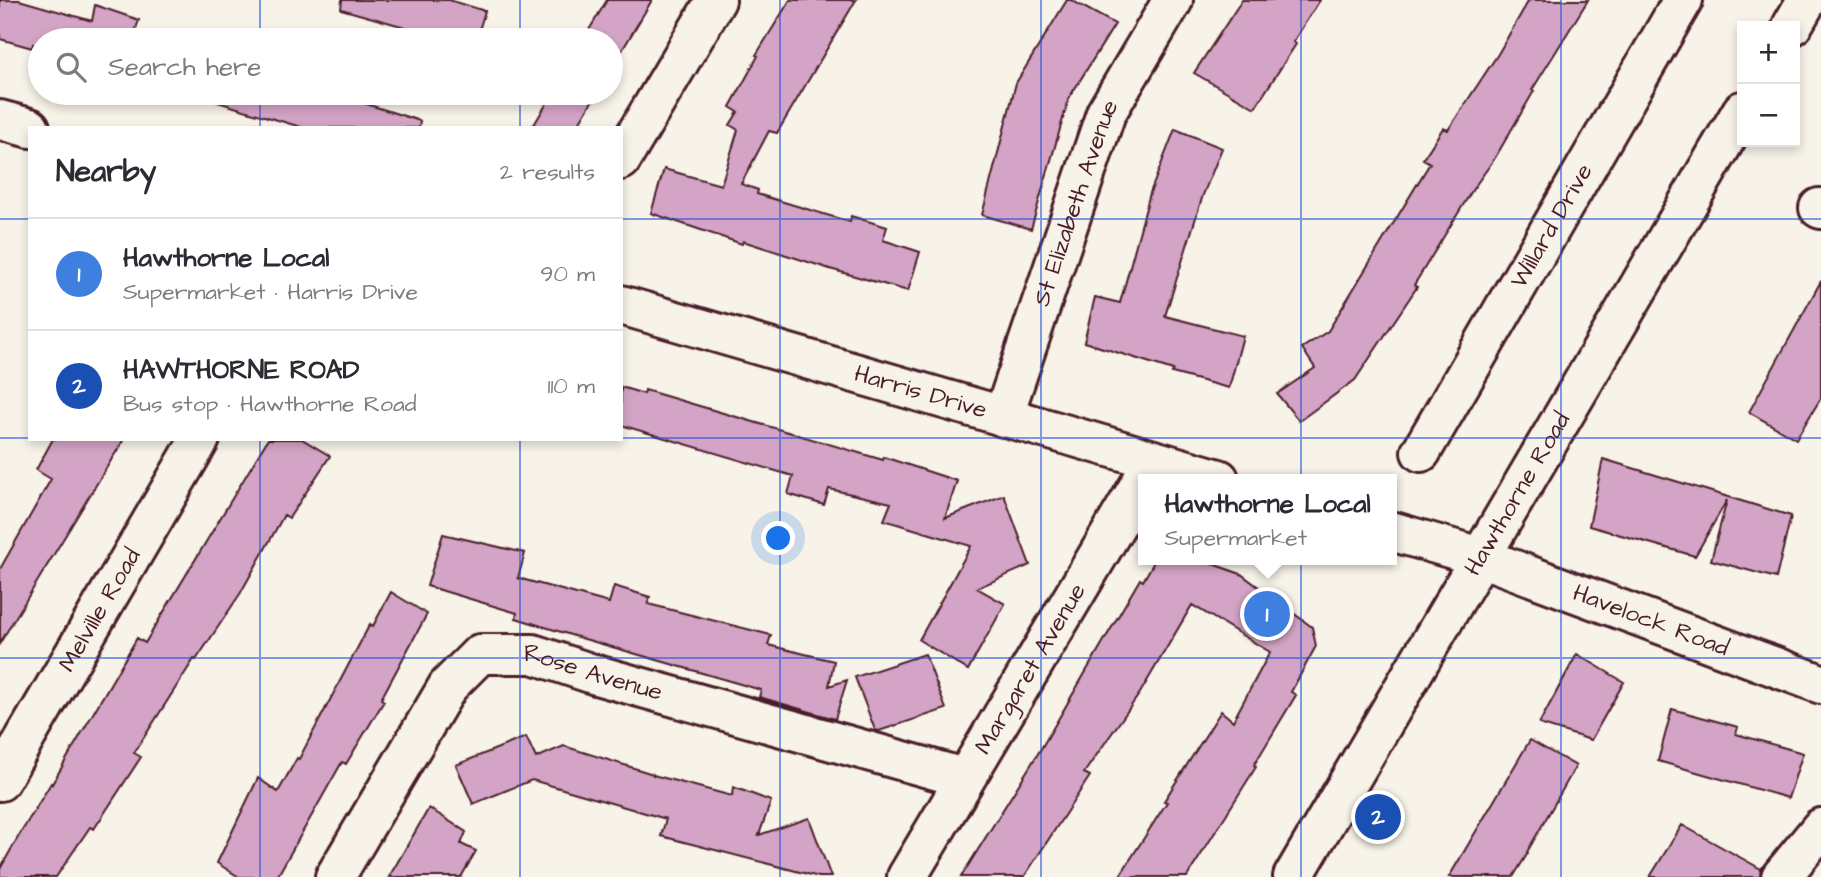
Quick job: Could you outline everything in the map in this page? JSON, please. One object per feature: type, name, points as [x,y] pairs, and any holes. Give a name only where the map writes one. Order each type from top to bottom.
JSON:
[{"type":"street","points":[[623,157],[716,0]]},
{"type":"street","name":"St Elizabeth Avenue","points":[[1003,417],[1106,113],[1173,0]]},
{"type":"street","name":"Willard Drive","points":[[1421,452],[1683,0]]},
{"type":"street","points":[[1795,21],[1807,0]]},
{"type":"street","points":[[0,120],[28,127]]},
{"type":"street","name":"Hawthorne Road","points":[[1293,877],[1737,120]]},
{"type":"street","name":"Harris Drive","points":[[623,306],[1201,474]]},
{"type":"street","name":"Melville Road","points":[[0,781],[199,441]]},
{"type":"street","name":"Margaret Avenue","points":[[1145,474],[1153,461]]},
{"type":"street","name":"Margaret Avenue","points":[[907,877],[1138,486]]},
{"type":"street","points":[[1397,533],[1480,557]]},
{"type":"street","name":"Havelock Road","points":[[1480,557],[1821,684]]},
{"type":"street","name":"Rose Avenue","points":[[335,877],[448,686],[480,654],[533,654],[593,674],[964,778]]},
{"type":"street","points":[[1781,877],[1821,828]]},
{"type":"building","points":[[0,0],[19,0],[92,21],[95,5],[139,20],[136,28],[28,28],[28,47],[0,39]]},
{"type":"building","points":[[342,0],[449,0],[485,11],[480,28],[408,28],[341,9]]},
{"type":"building","points":[[607,0],[652,0],[623,49],[623,28],[590,28]]},
{"type":"building","points":[[790,0],[856,0],[777,133],[769,131],[741,184],[758,190],[757,194],[850,222],[851,216],[887,227],[883,240],[920,252],[908,291],[743,241],[742,244],[651,213],[664,169],[721,185],[738,130],[730,125],[738,112],[730,107],[758,56],[756,55]]},
{"type":"building","points":[[1067,0],[1115,24],[1069,98],[1031,229],[982,215],[1016,83]]},
{"type":"building","points":[[1242,0],[1320,0],[1293,42],[1296,44],[1255,108],[1194,73]]},
{"type":"building","points":[[1529,0],[1588,0],[1532,90],[1534,91],[1495,158],[1414,285],[1417,287],[1355,380],[1299,421],[1277,394],[1315,368],[1302,348],[1328,331],[1430,163],[1423,159],[1443,128],[1448,130],[1498,54]]},
{"type":"building","points":[[228,105],[370,105],[420,121],[419,126],[297,126]]},
{"type":"building","points":[[546,105],[590,105],[577,126],[533,126]]},
{"type":"building","points":[[1175,129],[1222,148],[1203,195],[1165,316],[1243,336],[1229,388],[1172,373],[1173,370],[1084,342],[1095,297],[1120,303],[1150,193]]},
{"type":"building","points":[[1821,281],[1821,398],[1796,439],[1749,412]]},
{"type":"building","points":[[623,388],[644,394],[645,390],[883,460],[884,457],[957,481],[945,518],[1004,495],[1030,565],[977,588],[1005,604],[968,670],[919,640],[971,546],[884,520],[891,503],[829,489],[824,505],[788,494],[793,476],[623,426]]},
{"type":"building","points":[[52,441],[123,441],[0,643],[0,569],[51,479],[36,470]]},
{"type":"building","points":[[267,441],[305,441],[330,456],[289,518],[284,515],[240,594],[196,660],[194,659],[134,753],[141,757],[94,829],[90,827],[56,877],[0,877],[0,869],[17,839],[137,638],[145,643]]},
{"type":"building","points":[[1603,459],[1791,516],[1776,578],[1711,560],[1727,500],[1695,556],[1589,526]]},
{"type":"building","points":[[443,534],[525,553],[518,578],[609,603],[614,586],[650,597],[648,604],[771,635],[768,645],[834,661],[829,686],[847,680],[835,719],[759,697],[761,690],[516,618],[517,613],[427,586]]},
{"type":"building","points":[[1152,565],[1215,565],[1241,574],[1312,627],[1316,646],[1291,692],[1296,695],[1254,765],[1256,767],[1187,877],[1119,877],[1221,711],[1233,721],[1270,652],[1192,605],[1140,693],[1084,773],[1090,776],[1024,877],[961,877],[1042,747],[1140,579],[1143,581]]},
{"type":"building","points":[[391,592],[427,614],[381,699],[384,701],[346,764],[342,762],[277,877],[239,877],[217,863],[258,778],[278,792],[297,758],[299,759],[370,624],[373,626]]},
{"type":"building","points":[[925,654],[946,709],[875,730],[855,677]]},
{"type":"building","points":[[1577,654],[1624,682],[1591,740],[1539,724]]},
{"type":"building","points":[[1672,709],[1738,727],[1736,734],[1803,753],[1788,798],[1658,761]]},
{"type":"building","points":[[526,737],[536,758],[564,746],[653,775],[732,796],[733,787],[771,801],[759,835],[809,818],[831,877],[819,877],[661,836],[666,819],[532,780],[473,804],[456,765]]},
{"type":"building","points":[[1530,740],[1576,766],[1528,853],[1513,877],[1449,877]]},
{"type":"building","points":[[429,808],[466,832],[461,844],[476,851],[461,877],[389,877]]},
{"type":"building","points":[[1682,825],[1761,869],[1760,877],[1650,877]]},
{"type":"place","name":"Hawthorne Local","points":[[1267,614]]},
{"type":"place","name":"HAWTHORNE ROAD","points":[[1378,817]]}]
